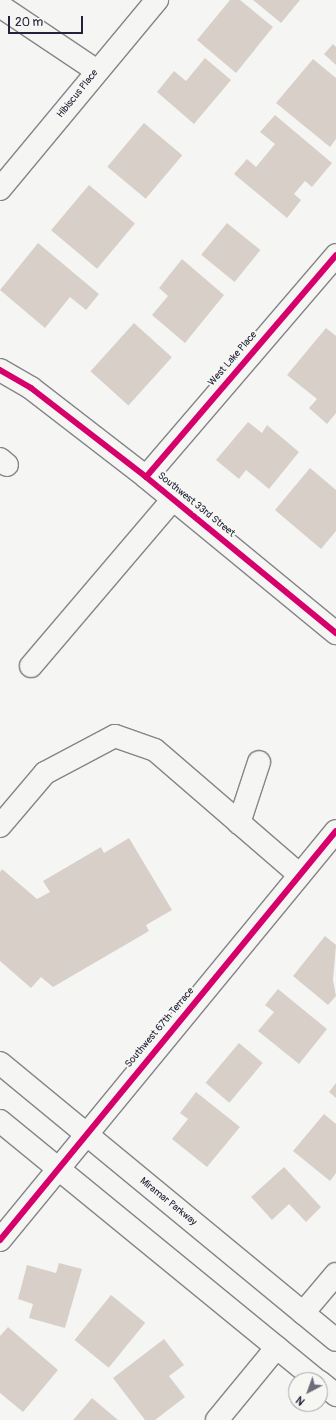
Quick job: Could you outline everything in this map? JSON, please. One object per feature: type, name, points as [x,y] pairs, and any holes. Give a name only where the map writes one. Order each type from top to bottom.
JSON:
[{"type":"street","name":"Hibiscus Place","points":[[0,189],[157,0]]},
{"type":"street","points":[[0,6],[97,71]]},
{"type":"street","name":"West Lake Place","points":[[146,477],[335,259]]},
{"type":"street","name":"Southwest 33rd Street","points":[[0,370],[31,388],[146,477],[336,633]]},
{"type":"street","points":[[32,666],[173,499]]},
{"type":"street","points":[[0,826],[46,772],[115,736],[155,750],[300,875]]},
{"type":"street","points":[[239,823],[259,762]]},
{"type":"street","name":"Southwest 67th Terrace","points":[[1,1238],[85,1134],[336,831]]},
{"type":"street","name":"Miramar Parkway","points":[[0,1063],[336,1340]]},
{"type":"street","points":[[0,1121],[307,1372]]},
{"type":"street","points":[[303,1313],[336,1274]]},
{"type":"street","points":[[217,1420],[277,1347]]},
{"type":"street","points":[[328,1388],[336,1395]]},
{"type":"building","points":[[230,0],[240,0],[273,27],[236,73],[197,40]]},
{"type":"building","points":[[253,0],[300,0],[281,23]]},
{"type":"building","points":[[333,44],[336,47],[336,65],[324,54]]},
{"type":"building","points":[[205,58],[231,80],[194,124],[157,92],[174,71],[186,81]]},
{"type":"building","points":[[313,59],[336,78],[336,139],[330,147],[276,103]]},
{"type":"building","points":[[275,115],[332,163],[312,187],[305,181],[294,194],[301,200],[287,218],[234,174],[247,159],[256,167],[275,144],[260,132]]},
{"type":"building","points":[[144,123],[182,155],[146,199],[107,167]]},
{"type":"building","points":[[89,185],[135,224],[97,269],[51,230]]},
{"type":"building","points":[[227,223],[260,250],[235,282],[201,255]]},
{"type":"building","points":[[38,243],[99,294],[86,310],[70,297],[45,328],[0,290]]},
{"type":"building","points":[[182,259],[224,295],[185,343],[152,315],[168,296],[159,288]]},
{"type":"building","points":[[134,323],[172,357],[128,405],[91,371]]},
{"type":"building","points":[[326,328],[336,336],[336,413],[327,424],[309,408],[317,399],[287,375]]},
{"type":"building","points":[[248,422],[262,433],[267,425],[299,452],[269,489],[246,470],[239,479],[216,460]]},
{"type":"building","points":[[310,468],[336,490],[336,531],[321,549],[275,510]]},
{"type":"building","points":[[129,838],[172,910],[146,925],[149,931],[53,987],[41,977],[31,988],[0,961],[0,872],[2,869],[37,899],[50,892],[43,881],[101,847],[104,853]]},
{"type":"building","points":[[325,936],[336,945],[333,980],[336,996],[328,1005],[293,976]]},
{"type":"building","points":[[278,989],[327,1029],[299,1064],[258,1031],[274,1012],[265,1005]]},
{"type":"building","points":[[239,1043],[263,1063],[229,1103],[206,1083]]},
{"type":"building","points":[[336,1083],[336,1098],[329,1092]]},
{"type":"building","points":[[196,1092],[240,1127],[207,1167],[172,1139],[188,1119],[180,1113]]},
{"type":"building","points":[[324,1114],[336,1124],[336,1173],[330,1181],[293,1151]]},
{"type":"building","points":[[284,1167],[321,1207],[306,1222],[289,1204],[272,1220],[251,1197]]},
{"type":"building","points":[[59,1263],[82,1269],[65,1328],[29,1318],[33,1304],[18,1299],[27,1265],[56,1273]]},
{"type":"building","points":[[111,1295],[145,1323],[109,1368],[74,1340]]},
{"type":"building","points":[[8,1327],[58,1370],[23,1412],[0,1393],[0,1336]]},
{"type":"building","points":[[164,1339],[184,1365],[169,1376],[185,1397],[155,1420],[145,1420],[113,1378]]},
{"type":"building","points":[[92,1398],[118,1420],[73,1420]]},
{"type":"cycle path","points":[[146,477],[336,255]]},
{"type":"cycle path","points":[[0,370],[31,388],[146,477],[336,633]]},
{"type":"cycle path","points":[[0,1240],[336,831]]}]
